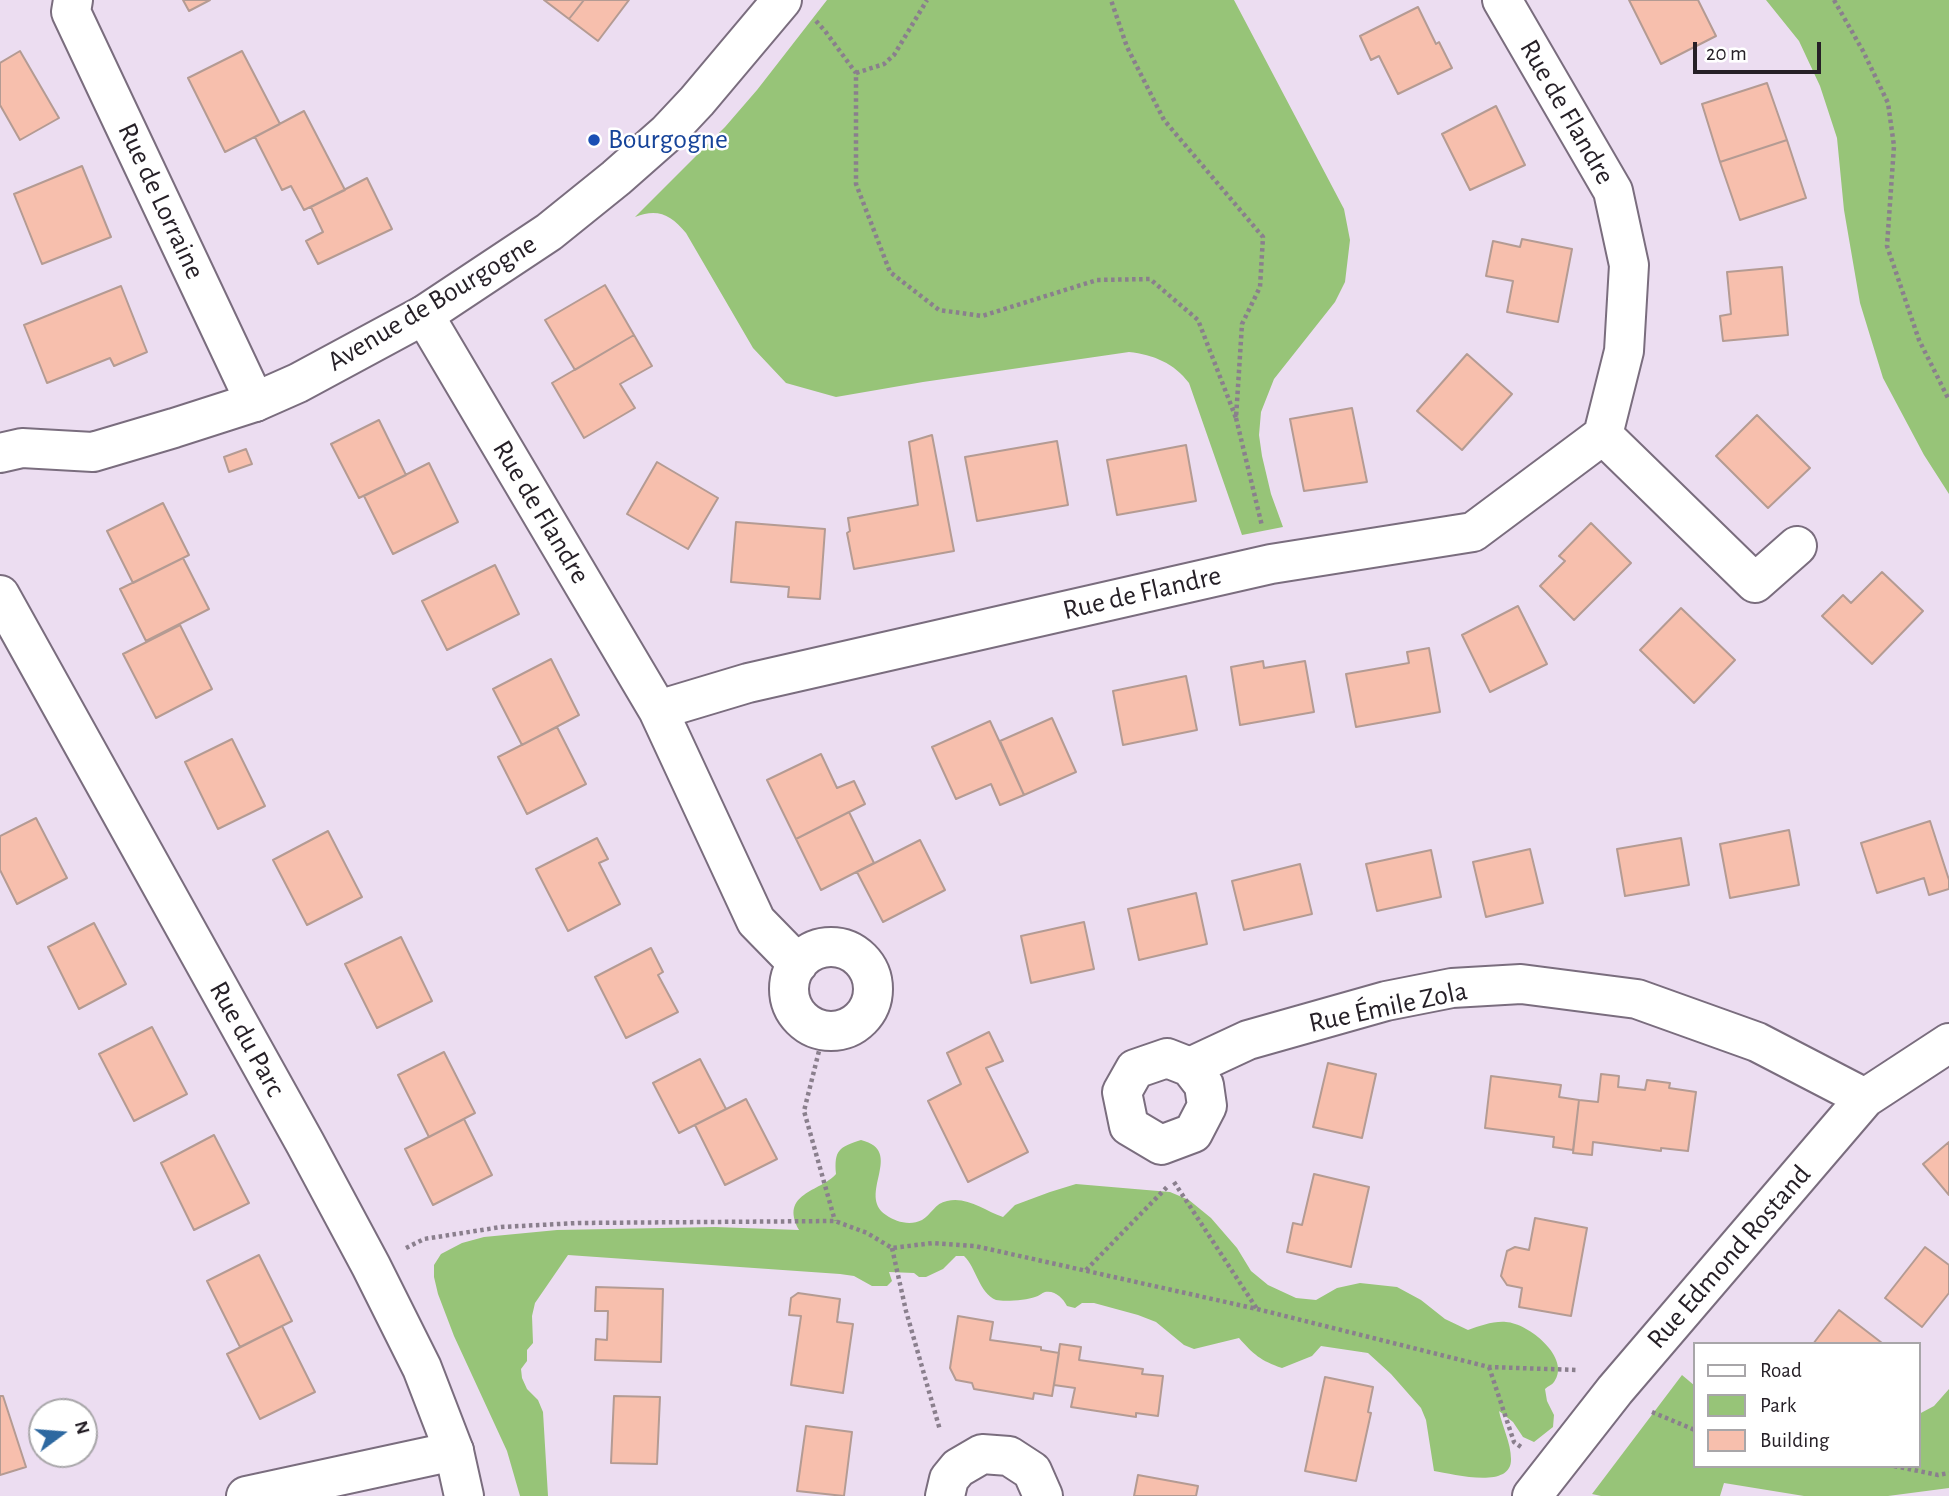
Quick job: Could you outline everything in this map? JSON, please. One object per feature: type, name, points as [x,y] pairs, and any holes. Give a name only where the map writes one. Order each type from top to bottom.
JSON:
[{"type":"street","name":"Rue de Lorraine","points":[[73,0],[72,12],[255,402]]},
{"type":"street","name":"Rue de Flandre","points":[[658,710],[748,683],[1271,564],[1473,532],[1603,435],[1624,351],[1629,265],[1614,191],[1502,0]]},
{"type":"street","name":"Avenue de Bourgogne","points":[[0,453],[22,448],[93,452],[255,402],[298,383],[424,315],[549,232],[626,169],[796,8]]},
{"type":"street","name":"Rue de Flandre","points":[[424,315],[658,710],[757,921],[798,964]]},
{"type":"street","points":[[1603,435],[1755,583],[1797,545]]},
{"type":"street","name":"Rue du Parc","points":[[0,595],[371,1266],[422,1368],[454,1451],[464,1496]]},
{"type":"street","points":[[834,947],[859,957],[872,981],[873,995],[862,1019],[851,1027],[824,1031],[810,1026],[800,1017],[792,1005],[789,991],[791,976],[798,964],[820,949],[834,947]]},
{"type":"street","name":"Rue Émile Zola","points":[[1190,1067],[1248,1040],[1387,1001],[1452,988],[1521,984],[1637,999],[1757,1042],[1865,1098]]},
{"type":"street","name":"Rue Edmond Rostand","points":[[1542,1483],[1615,1390],[1865,1098],[1949,1043]]},
{"type":"street","points":[[246,1496],[454,1451]]},
{"type":"street","points":[[951,1482],[982,1454],[1009,1456],[1032,1471],[1043,1496]]},
{"type":"path","points":[[856,73],[884,64],[894,55],[927,0]]},
{"type":"path","points":[[1111,0],[1127,47],[1164,120],[1264,237],[1261,287],[1242,324],[1236,418]]},
{"type":"path","points":[[1834,0],[1888,103],[1894,146],[1887,246],[1919,340],[1949,400]]},
{"type":"path","points":[[796,8],[825,31],[856,73],[856,184],[890,272],[939,310],[982,316],[1097,280],[1150,279],[1198,320],[1236,418],[1271,564]]},
{"type":"path","points":[[824,1031],[804,1111],[835,1221]]},
{"type":"path","points":[[1086,1270],[1173,1181],[1257,1309]]},
{"type":"path","points":[[371,1266],[424,1239],[501,1227],[578,1223],[835,1221],[867,1233],[892,1248],[933,1243],[975,1246],[1257,1309],[1489,1367],[1578,1370],[1615,1390]]},
{"type":"path","points":[[892,1248],[951,1482]]},
{"type":"path","points":[[1489,1367],[1514,1442],[1542,1483]]},
{"type":"path","points":[[1904,1468],[1938,1475],[1949,1473]]},
{"type":"green space","points":[[827,0],[1234,0],[1344,209],[1350,240],[1345,282],[1335,302],[1274,379],[1261,412],[1259,435],[1262,456],[1271,494],[1283,527],[1242,535],[1189,383],[1177,370],[1163,361],[1129,352],[836,397],[786,383],[753,348],[686,233],[675,222],[657,213],[635,217],[725,127]]},
{"type":"green space","points":[[1766,0],[1949,0],[1949,494],[1924,455],[1883,378],[1860,303],[1844,210],[1837,138],[1820,86],[1799,41]]},
{"type":"green space","points":[[861,1140],[874,1146],[880,1154],[876,1196],[878,1206],[886,1215],[899,1221],[917,1222],[939,1204],[954,1200],[969,1202],[1003,1217],[1015,1205],[1076,1184],[1170,1192],[1189,1200],[1211,1218],[1237,1248],[1251,1271],[1268,1285],[1296,1298],[1316,1300],[1337,1288],[1360,1283],[1397,1287],[1421,1300],[1445,1319],[1468,1330],[1496,1322],[1525,1328],[1545,1343],[1557,1363],[1558,1373],[1554,1382],[1545,1389],[1554,1415],[1553,1427],[1534,1442],[1523,1437],[1513,1422],[1499,1411],[1511,1453],[1509,1469],[1502,1474],[1480,1478],[1434,1471],[1426,1420],[1421,1408],[1368,1353],[1321,1346],[1312,1356],[1282,1368],[1268,1363],[1239,1338],[1194,1349],[1184,1345],[1156,1322],[1094,1303],[1082,1303],[1075,1308],[1067,1306],[1052,1292],[1022,1300],[996,1300],[986,1292],[964,1256],[956,1256],[943,1269],[926,1277],[919,1277],[914,1273],[889,1272],[892,1281],[887,1286],[872,1286],[854,1276],[840,1274],[568,1255],[535,1303],[532,1316],[533,1343],[527,1350],[527,1361],[521,1369],[527,1389],[538,1400],[543,1412],[548,1496],[520,1496],[507,1451],[454,1336],[438,1294],[434,1265],[441,1254],[462,1243],[484,1237],[557,1230],[715,1227],[799,1230],[794,1218],[794,1208],[798,1201],[836,1174],[837,1155],[843,1148]]},
{"type":"green space","points":[[1682,1375],[1694,1385],[1694,1468],[1921,1468],[1921,1413],[1934,1406],[1949,1389],[1949,1488],[1888,1496],[1804,1496],[1724,1483],[1720,1496],[1592,1494]]},
{"type":"building","points":[[183,0],[210,0],[189,11]]},
{"type":"building","points":[[544,0],[584,0],[569,19]]},
{"type":"building","points":[[584,0],[629,0],[598,41],[569,19]]},
{"type":"building","points":[[1629,0],[1698,0],[1716,36],[1661,64]]},
{"type":"building","points":[[1418,7],[1436,44],[1439,42],[1452,68],[1398,94],[1379,56],[1371,60],[1360,36]]},
{"type":"building","points":[[20,51],[59,118],[20,140],[0,105],[0,63]]},
{"type":"building","points":[[242,51],[280,124],[225,152],[188,78]]},
{"type":"building","points":[[1767,83],[1787,140],[1720,162],[1702,104]]},
{"type":"building","points":[[1496,106],[1525,165],[1470,190],[1442,134]]},
{"type":"building","points":[[304,111],[345,190],[304,210],[291,186],[282,190],[255,137]]},
{"type":"building","points":[[1787,140],[1806,198],[1740,220],[1720,162]]},
{"type":"building","points":[[82,166],[111,237],[42,264],[14,194]]},
{"type":"building","points":[[367,178],[392,229],[318,264],[306,241],[323,232],[311,207]]},
{"type":"building","points":[[1522,239],[1572,249],[1558,322],[1507,312],[1513,281],[1486,276],[1493,241],[1520,247]]},
{"type":"building","points":[[1782,267],[1788,335],[1723,341],[1720,316],[1731,314],[1727,272]]},
{"type":"building","points":[[605,285],[634,335],[575,370],[545,320]]},
{"type":"building","points":[[121,286],[147,352],[114,366],[110,358],[47,383],[24,325]]},
{"type":"building","points":[[634,335],[652,366],[620,384],[635,408],[584,438],[552,383]]},
{"type":"building","points":[[1467,354],[1512,394],[1462,450],[1417,411]]},
{"type":"building","points":[[1352,408],[1367,482],[1304,491],[1290,419]]},
{"type":"building","points":[[1757,415],[1810,468],[1768,508],[1716,456]]},
{"type":"building","points":[[379,420],[406,475],[359,498],[331,444]]},
{"type":"building","points":[[932,435],[954,551],[854,569],[847,533],[850,531],[848,518],[918,505],[909,442]]},
{"type":"building","points":[[1057,441],[1068,505],[977,521],[965,457]]},
{"type":"building","points":[[1186,445],[1196,501],[1117,515],[1107,460]]},
{"type":"building","points":[[246,449],[252,464],[229,472],[224,457]]},
{"type":"building","points":[[657,462],[718,498],[688,549],[627,514]]},
{"type":"building","points":[[429,463],[458,522],[393,554],[364,496]]},
{"type":"building","points":[[163,503],[189,555],[133,583],[107,531]]},
{"type":"building","points":[[736,522],[825,529],[820,599],[788,597],[789,587],[731,582]]},
{"type":"building","points":[[1591,523],[1631,563],[1574,620],[1540,586],[1565,561],[1559,556]]},
{"type":"building","points":[[183,558],[209,609],[146,641],[120,589]]},
{"type":"building","points":[[495,565],[519,614],[447,650],[422,601]]},
{"type":"building","points":[[1882,572],[1923,611],[1872,664],[1822,616],[1843,595],[1851,603]]},
{"type":"building","points":[[1518,606],[1547,664],[1490,692],[1462,635]]},
{"type":"building","points":[[1681,608],[1735,660],[1694,703],[1640,650]]},
{"type":"building","points":[[180,625],[212,689],[156,718],[123,654]]},
{"type":"building","points":[[1429,648],[1440,712],[1356,727],[1346,674],[1409,663],[1407,652]]},
{"type":"building","points":[[551,659],[579,715],[522,745],[493,689]]},
{"type":"building","points":[[1263,661],[1264,668],[1305,661],[1314,712],[1240,725],[1231,667]]},
{"type":"building","points":[[1186,676],[1197,730],[1123,745],[1113,691]]},
{"type":"building","points":[[1052,718],[1076,772],[1024,795],[1000,741]]},
{"type":"building","points":[[990,721],[1024,795],[1000,805],[991,784],[956,799],[932,747]]},
{"type":"building","points":[[557,727],[586,784],[527,814],[498,757]]},
{"type":"building","points":[[232,739],[265,806],[218,829],[185,762]]},
{"type":"building","points":[[821,754],[837,788],[854,781],[865,804],[796,839],[767,780]]},
{"type":"building","points":[[849,812],[874,863],[821,890],[796,839]]},
{"type":"building","points":[[36,818],[67,878],[17,904],[0,870],[0,836]]},
{"type":"building","points":[[1930,821],[1949,880],[1949,889],[1929,895],[1924,878],[1877,893],[1861,843]]},
{"type":"building","points":[[1789,830],[1799,885],[1730,898],[1720,844]]},
{"type":"building","points":[[328,831],[362,897],[307,925],[273,860]]},
{"type":"building","points":[[597,838],[608,859],[599,863],[620,904],[568,931],[536,869]]},
{"type":"building","points":[[1681,838],[1689,885],[1625,896],[1617,849]]},
{"type":"building","points":[[920,840],[945,890],[883,922],[857,872]]},
{"type":"building","points":[[1530,849],[1543,903],[1486,917],[1473,862]]},
{"type":"building","points":[[1431,850],[1441,897],[1377,911],[1366,864]]},
{"type":"building","points":[[1300,864],[1312,914],[1244,930],[1232,881]]},
{"type":"building","points":[[1196,893],[1207,944],[1139,960],[1128,909]]},
{"type":"building","points":[[1084,922],[1094,969],[1031,983],[1021,936]]},
{"type":"building","points":[[94,923],[126,984],[79,1009],[48,947]]},
{"type":"building","points":[[401,937],[432,1001],[377,1028],[345,964]]},
{"type":"building","points":[[651,948],[663,972],[658,975],[678,1012],[626,1038],[595,977]]},
{"type":"building","points":[[152,1027],[187,1094],[134,1121],[99,1054]]},
{"type":"building","points":[[989,1032],[1003,1061],[986,1068],[1028,1152],[968,1182],[928,1101],[961,1084],[947,1053]]},
{"type":"building","points":[[444,1052],[475,1113],[429,1137],[398,1075]]},
{"type":"building","points":[[700,1059],[726,1109],[679,1133],[653,1083]]},
{"type":"building","points":[[1328,1063],[1376,1074],[1362,1138],[1313,1127]]},
{"type":"building","points":[[1601,1074],[1619,1076],[1618,1087],[1645,1090],[1647,1080],[1670,1083],[1669,1088],[1696,1092],[1688,1151],[1661,1148],[1661,1151],[1593,1142],[1592,1155],[1573,1153],[1579,1100],[1598,1102]]},
{"type":"building","points":[[1491,1076],[1561,1085],[1559,1097],[1579,1100],[1573,1150],[1553,1147],[1554,1137],[1485,1128]]},
{"type":"building","points":[[746,1099],[777,1159],[725,1185],[695,1125]]},
{"type":"building","points":[[464,1119],[492,1175],[433,1205],[405,1149]]},
{"type":"building","points":[[214,1135],[249,1203],[194,1230],[161,1163]]},
{"type":"building","points":[[1949,1142],[1949,1195],[1923,1164]]},
{"type":"building","points":[[1314,1174],[1369,1187],[1351,1267],[1287,1252],[1293,1223],[1302,1225]]},
{"type":"building","points":[[1535,1218],[1587,1228],[1571,1316],[1519,1307],[1522,1288],[1507,1285],[1501,1276],[1507,1251],[1515,1247],[1529,1250]]},
{"type":"building","points":[[1925,1247],[1949,1265],[1949,1293],[1922,1327],[1885,1298]]},
{"type":"building","points":[[259,1255],[292,1321],[240,1347],[207,1281]]},
{"type":"building","points":[[596,1287],[663,1289],[661,1362],[595,1360],[596,1339],[607,1340],[608,1311],[595,1311]]},
{"type":"building","points":[[798,1293],[840,1299],[837,1322],[853,1324],[843,1393],[791,1385],[801,1316],[789,1315],[791,1298]]},
{"type":"building","points":[[1839,1310],[1881,1342],[1815,1342]]},
{"type":"building","points":[[958,1316],[993,1322],[990,1340],[1041,1347],[1041,1350],[1059,1353],[1052,1396],[1034,1393],[1033,1399],[974,1389],[972,1383],[956,1380],[950,1368]]},
{"type":"building","points":[[282,1326],[315,1392],[260,1419],[227,1354]]},
{"type":"building","points":[[1060,1344],[1081,1347],[1079,1360],[1143,1369],[1142,1374],[1163,1376],[1158,1416],[1136,1413],[1136,1417],[1071,1407],[1075,1388],[1054,1385]]},
{"type":"building","points":[[1325,1377],[1373,1387],[1368,1412],[1371,1413],[1356,1481],[1305,1471]]},
{"type":"building","points":[[0,1396],[3,1396],[26,1467],[0,1475]]},
{"type":"building","points":[[614,1396],[660,1397],[657,1464],[611,1463]]},
{"type":"building","points":[[806,1426],[852,1432],[844,1496],[797,1491]]},
{"type":"building","points":[[1138,1475],[1198,1486],[1196,1496],[1134,1496]]},
{"type":"place","name":"Bourgogne","points":[[594,140]]}]
